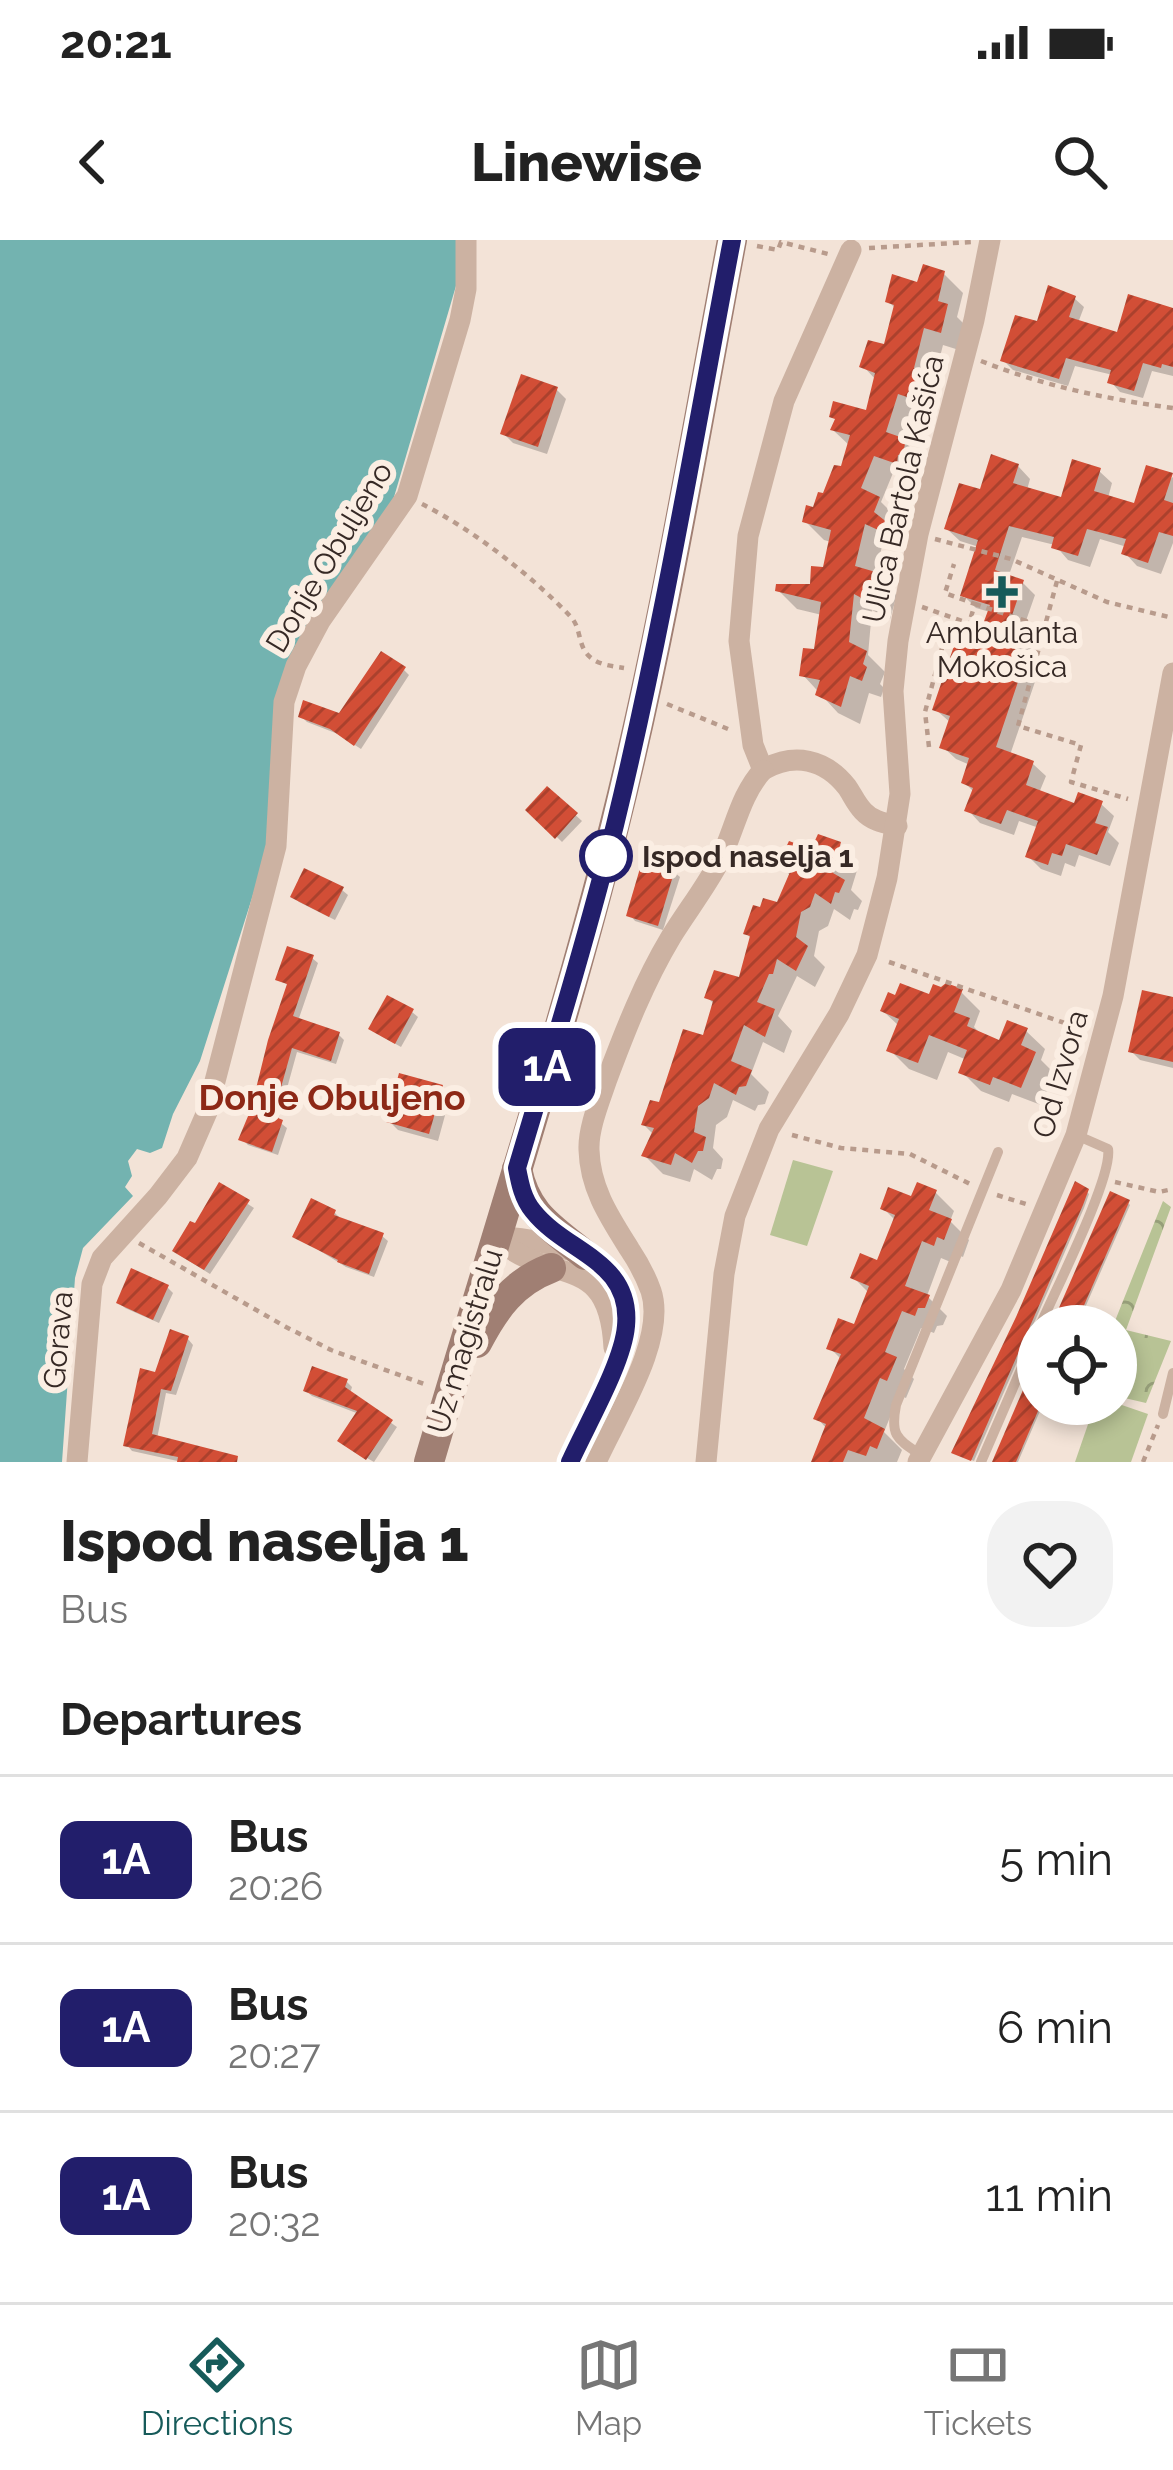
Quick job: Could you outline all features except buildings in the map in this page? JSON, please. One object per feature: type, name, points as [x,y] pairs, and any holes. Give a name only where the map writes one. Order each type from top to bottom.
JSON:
[{"type":"main road","name":"Uz magistralu","points":[[429,1462],[439,1397],[496,1238],[619,806],[741,242]]},
{"type":"main road","points":[[517,1168],[521,1188],[536,1215],[585,1255]]},
{"type":"main road","points":[[439,1397],[500,1304],[531,1275],[551,1268]]},
{"type":"street","name":"Donje Obuljeno","points":[[124,1234],[187,1158],[207,1112],[276,846],[284,702],[296,665],[320,621],[406,496],[460,320],[466,289],[466,240]]},
{"type":"street","name":"Ulica Bartola Kašića","points":[[706,1462],[724,1274],[735,1216],[769,1129],[839,1014],[867,955],[897,826],[900,794],[893,691],[906,601],[990,241]]},
{"type":"street","points":[[763,770],[753,745],[739,640],[748,536],[784,401],[851,250]]},
{"type":"street","name":"Od Izvora","points":[[920,1459],[1011,1290],[1076,1135],[1104,1038],[1173,673]]},
{"type":"street","points":[[596,1462],[639,1371],[654,1316],[652,1293],[638,1262],[602,1206],[588,1145],[630,1018],[669,941],[718,864],[742,802],[763,770],[790,760],[823,765],[836,774],[862,810],[875,820],[897,826]]},
{"type":"street","name":"Gorava","points":[[77,1462],[92,1284],[102,1258],[124,1234]]},
{"type":"street","points":[[496,1238],[526,1238],[600,1262],[617,1280],[626,1303],[626,1327],[614,1366],[570,1462]]},
{"type":"street","points":[[496,1238],[518,1256],[586,1279],[600,1292],[613,1327],[614,1366]]},
{"type":"lane","points":[[1049,1305],[1110,1160],[1108,1149],[1100,1143],[1076,1135]]},
{"type":"lane","points":[[920,1459],[899,1440],[892,1425],[896,1405],[998,1152]]},
{"type":"lane","points":[[1163,1414],[1173,1373]]},
{"type":"lane","points":[[981,1462],[1017,1379]]},
{"type":"path","points":[[884,246],[990,241]]},
{"type":"path","points":[[741,242],[778,250],[781,242],[823,255]]},
{"type":"path","points":[[965,355],[1030,381],[1173,408]]},
{"type":"path","points":[[406,496],[448,517],[506,560],[575,621],[582,650],[595,662],[627,669]]},
{"type":"path","points":[[918,534],[1011,560],[1107,602],[1173,619]]},
{"type":"path","points":[[954,564],[945,593],[1026,621],[1017,652],[1036,658]]},
{"type":"path","points":[[1058,581],[1018,726],[1081,745],[1071,782],[1150,806]]},
{"type":"path","points":[[906,601],[969,623]]},
{"type":"path","points":[[929,747],[925,712],[946,632],[965,636],[975,604]]},
{"type":"path","points":[[661,702],[732,731],[751,732]]},
{"type":"path","points":[[867,955],[1104,1038]]},
{"type":"path","points":[[769,1129],[841,1148],[910,1154],[982,1190],[1045,1210]]},
{"type":"path","points":[[124,1234],[316,1343],[439,1397]]},
{"type":"path","points":[[1143,1462],[1163,1414]]},
{"type":"green space","points":[[793,1160],[833,1171],[807,1246],[770,1235]]},
{"type":"green space","points":[[1163,1201],[1171,1207],[1135,1305],[1121,1305]]},
{"type":"green space","points":[[1137,1333],[1171,1341],[1146,1403],[1137,1401]]},
{"type":"green space","points":[[1137,1410],[1148,1414],[1131,1462],[1075,1462],[1088,1425],[1137,1425]]},
{"type":"water","points":[[0,240],[459,240],[458,279],[389,514],[290,661],[268,848],[200,1061],[162,1148],[150,1153],[137,1149],[128,1161],[132,1176],[125,1187],[133,1196],[83,1248],[75,1278],[62,1462],[0,1462]]},
{"type":"bus line","name":"1A","points":[[570,1462],[622,1349],[626,1303],[617,1280],[600,1262],[536,1215],[521,1188],[517,1168],[614,826],[648,681],[732,240]]},
{"type":"place","name":"Ambulanta Mokošica","points":[[1002,592]]},
{"type":"place","name":"Ispod naselja 1","points":[[606,856]]},
{"type":"district","name":"Donje Obuljeno","points":[[332,1097]]}]
